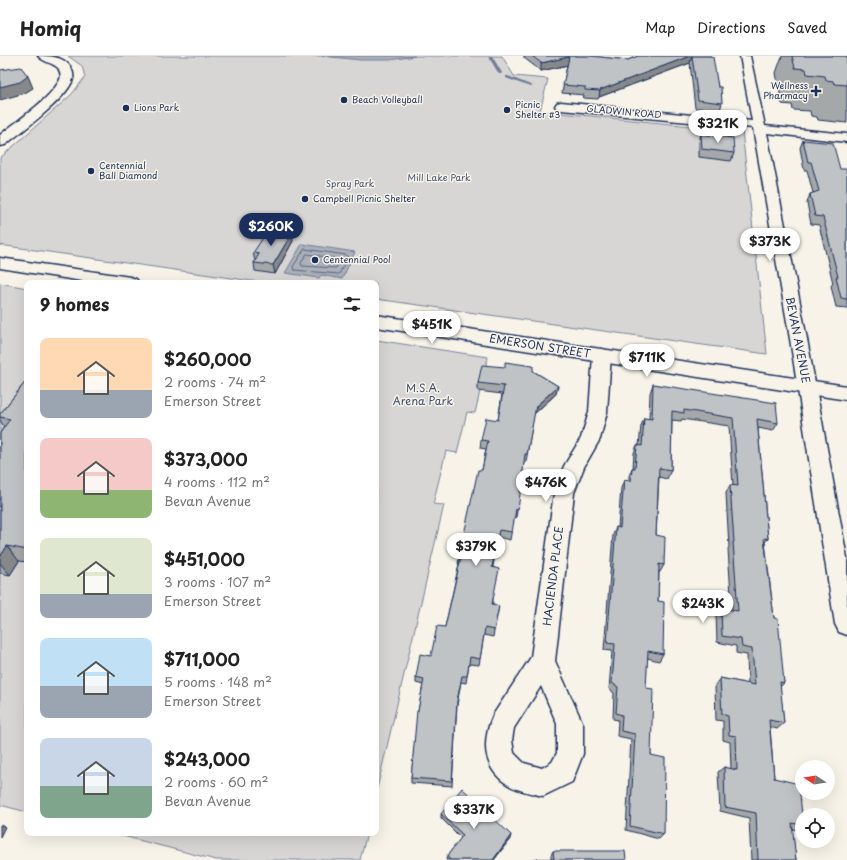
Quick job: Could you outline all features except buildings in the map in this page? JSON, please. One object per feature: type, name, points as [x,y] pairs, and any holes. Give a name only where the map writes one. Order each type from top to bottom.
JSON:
[{"type":"main road","points":[[0,142],[60,91],[67,78],[66,69],[58,61],[44,56]]},
{"type":"main road","points":[[0,263],[110,280]]},
{"type":"main road","name":"EMERSON STREET","points":[[379,321],[847,393]]},
{"type":"street","name":"BEVAN AVENUE","points":[[744,56],[759,127],[807,386],[847,624]]},
{"type":"street","name":"GLADWIN ROAD","points":[[561,106],[847,138]]},
{"type":"street","name":"HACIENDA PLACE","points":[[542,661],[564,493],[574,466],[590,439],[598,412],[602,355]]},
{"type":"green space","name":"Mill Lake Park","points":[[68,56],[502,56],[514,76],[548,79],[540,111],[742,131],[767,354],[379,299],[379,280],[245,280],[0,245],[0,158],[72,94],[85,77],[82,66]]},
{"type":"green space","points":[[0,283],[24,287],[24,811],[0,805]]},
{"type":"green space","name":"M.S.A. Arena Park","points":[[379,340],[488,357],[475,413],[467,412],[457,453],[446,451],[433,504],[444,505],[379,780]]},
{"type":"green space","points":[[123,836],[366,836],[360,860],[216,860]]},
{"type":"water","points":[[322,56],[415,56],[390,60],[360,60]]},
{"type":"water","points":[[302,244],[355,252],[342,279],[321,275],[319,278],[285,273]]},
{"type":"waterway","points":[[490,56],[500,73]]},
{"type":"waterway","points":[[507,77],[531,86]]},
{"type":"place","name":"Wellness Pharmacy","points":[[816,91]]},
{"type":"place","name":"Beach Volleyball","points":[[344,100]]},
{"type":"place","name":"Lions Park","points":[[126,108]]},
{"type":"place","name":"Picnic Shelter #3","points":[[507,110]]},
{"type":"place","name":"Centennial Ball Diamond","points":[[91,171]]},
{"type":"place","name":"Campbell Picnic Shelter","points":[[305,199]]},
{"type":"place","name":"Centennial Pool","points":[[315,260]]},
{"type":"park label","name":"Spray Park","points":[[350,184]]}]
